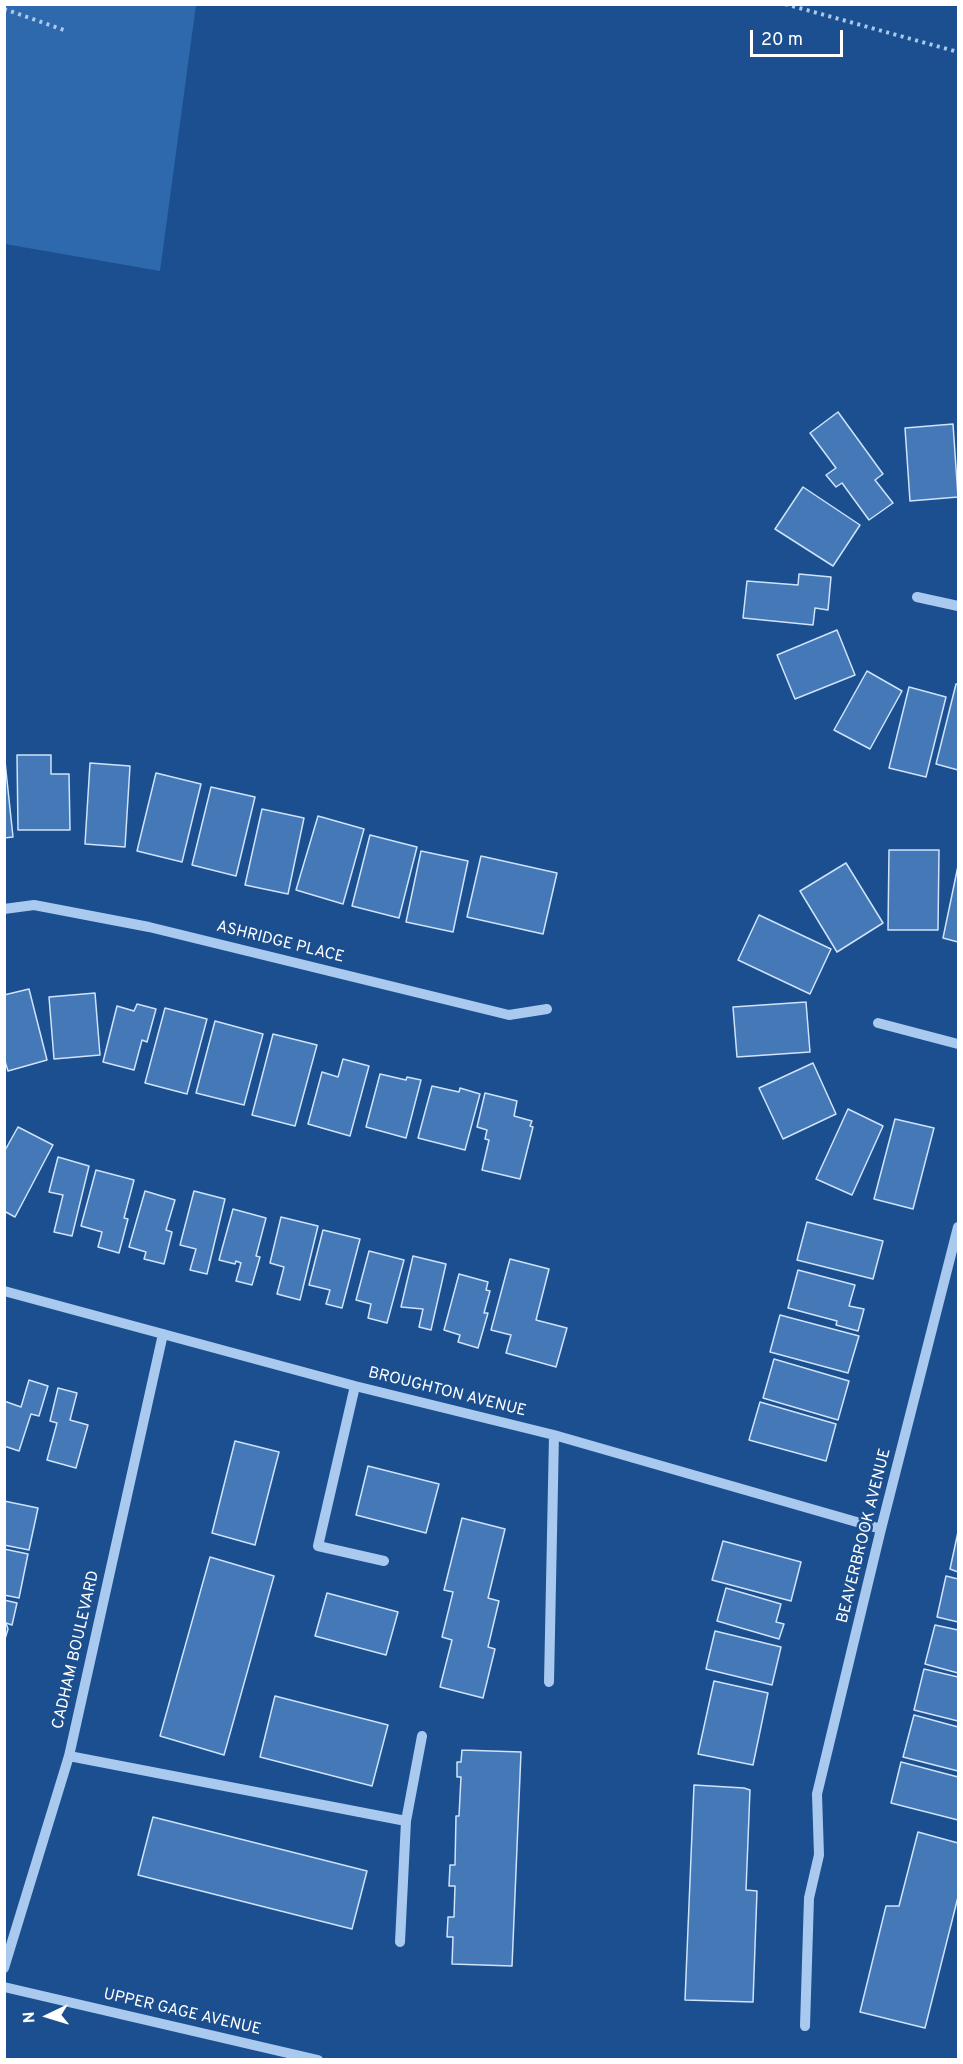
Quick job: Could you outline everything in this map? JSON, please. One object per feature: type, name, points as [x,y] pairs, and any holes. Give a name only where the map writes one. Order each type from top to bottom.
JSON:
[{"type":"street","points":[[917,597],[958,606]]},
{"type":"street","name":"ASHRIDGE PLACE","points":[[4,909],[34,905],[149,927],[509,1015],[548,1009]]},
{"type":"street","points":[[878,1023],[958,1044]]},
{"type":"street","name":"BEAVERBROOK AVENUE","points":[[805,2026],[809,1898],[819,1855],[817,1794],[881,1529],[958,1227]]},
{"type":"street","name":"BROUGHTON AVENUE","points":[[4,1291],[355,1386],[554,1435],[881,1529]]},
{"type":"street","name":"CADHAM BOULEVARD","points":[[4,1968],[69,1756],[163,1334]]},
{"type":"street","points":[[355,1386],[318,1546],[384,1561]]},
{"type":"street","points":[[549,1682],[554,1435]]},
{"type":"street","points":[[400,1942],[406,1821],[422,1736]]},
{"type":"street","points":[[69,1756],[406,1821]]},
{"type":"street","name":"UPPER GAGE AVENUE","points":[[4,1987],[318,2060]]},
{"type":"path","points":[[785,4],[958,52]]},
{"type":"path","points":[[4,9],[64,30]]},
{"type":"shaded area","points":[[4,5],[196,5],[160,271],[5,244]]},
{"type":"building","points":[[838,412],[883,474],[875,480],[893,503],[869,520],[842,483],[836,487],[826,475],[836,468],[810,433]]},
{"type":"building","points":[[953,424],[958,497],[910,501],[905,428]]},
{"type":"building","points":[[803,487],[860,525],[833,566],[775,529]]},
{"type":"building","points":[[799,574],[831,577],[828,610],[815,608],[813,625],[743,618],[747,581],[798,585]]},
{"type":"building","points":[[837,630],[855,675],[795,699],[777,655]]},
{"type":"building","points":[[867,671],[902,691],[870,749],[834,730]]},
{"type":"building","points":[[956,684],[958,684],[958,770],[936,764]]},
{"type":"building","points":[[909,687],[946,697],[926,777],[889,768]]},
{"type":"building","points":[[4,752],[13,837],[4,838]]},
{"type":"building","points":[[17,755],[51,755],[51,774],[69,774],[70,830],[18,830]]},
{"type":"building","points":[[90,763],[130,766],[125,847],[85,844]]},
{"type":"building","points":[[156,773],[201,784],[182,862],[137,851]]},
{"type":"building","points":[[211,787],[255,797],[236,876],[192,865]]},
{"type":"building","points":[[262,809],[304,818],[288,894],[245,885]]},
{"type":"building","points":[[318,816],[364,829],[343,904],[296,890]]},
{"type":"building","points":[[370,835],[417,847],[399,918],[352,906]]},
{"type":"building","points":[[889,850],[939,850],[938,930],[888,930]]},
{"type":"building","points":[[421,851],[468,861],[453,932],[406,922]]},
{"type":"building","points":[[481,856],[557,873],[543,934],[467,917]]},
{"type":"building","points":[[846,863],[883,923],[837,952],[800,891]]},
{"type":"building","points":[[958,866],[958,942],[943,938]]},
{"type":"building","points":[[759,915],[831,949],[810,994],[738,960]]},
{"type":"building","points":[[29,989],[47,1060],[8,1071],[4,1058],[4,995]]},
{"type":"building","points":[[95,993],[100,1055],[54,1059],[49,997]]},
{"type":"building","points":[[806,1002],[810,1052],[737,1057],[733,1007]]},
{"type":"building","points":[[137,1004],[156,1009],[147,1042],[142,1040],[134,1070],[103,1062],[117,1006],[134,1011]]},
{"type":"building","points":[[165,1008],[207,1019],[187,1094],[145,1083]]},
{"type":"building","points":[[215,1021],[263,1034],[244,1105],[196,1093]]},
{"type":"building","points":[[273,1034],[317,1045],[295,1126],[252,1115]]},
{"type":"building","points":[[343,1059],[369,1066],[350,1136],[308,1124],[322,1072],[338,1077]]},
{"type":"building","points":[[813,1063],[836,1114],[783,1139],[759,1088]]},
{"type":"building","points":[[380,1074],[406,1080],[407,1077],[421,1080],[406,1138],[366,1127]]},
{"type":"building","points":[[432,1086],[459,1092],[460,1088],[480,1094],[465,1150],[418,1138]]},
{"type":"building","points":[[485,1093],[517,1101],[514,1116],[532,1121],[530,1126],[533,1127],[520,1179],[482,1170],[489,1140],[485,1139],[487,1130],[477,1127]]},
{"type":"building","points":[[848,1109],[883,1126],[852,1195],[816,1179]]},
{"type":"building","points":[[895,1119],[934,1128],[913,1209],[874,1199]]},
{"type":"building","points":[[18,1127],[53,1145],[15,1217],[4,1211],[4,1152]]},
{"type":"building","points":[[58,1157],[89,1166],[72,1236],[54,1232],[63,1195],[49,1192]]},
{"type":"building","points":[[96,1170],[134,1180],[124,1218],[128,1219],[119,1253],[98,1247],[102,1232],[81,1226]]},
{"type":"building","points":[[145,1191],[175,1200],[166,1230],[172,1232],[164,1264],[144,1259],[146,1252],[129,1247]]},
{"type":"building","points":[[194,1191],[225,1199],[207,1274],[190,1270],[196,1249],[180,1245]]},
{"type":"building","points":[[233,1209],[266,1218],[256,1256],[260,1257],[252,1285],[236,1281],[241,1263],[236,1261],[235,1264],[219,1260]]},
{"type":"building","points":[[281,1217],[318,1226],[300,1300],[277,1294],[284,1267],[270,1263]]},
{"type":"building","points":[[807,1222],[883,1241],[873,1279],[797,1260]]},
{"type":"building","points":[[323,1230],[360,1239],[342,1308],[326,1304],[330,1290],[309,1285]]},
{"type":"building","points":[[369,1251],[404,1260],[387,1323],[368,1318],[371,1304],[356,1300]]},
{"type":"building","points":[[413,1256],[446,1264],[431,1330],[419,1327],[423,1309],[401,1307]]},
{"type":"building","points":[[510,1259],[549,1269],[536,1320],[567,1328],[556,1367],[506,1353],[511,1335],[491,1330]]},
{"type":"building","points":[[798,1270],[855,1285],[849,1306],[864,1309],[858,1331],[836,1325],[837,1321],[788,1308]]},
{"type":"building","points":[[459,1274],[488,1282],[486,1290],[490,1291],[484,1313],[488,1313],[478,1348],[458,1342],[460,1335],[444,1330]]},
{"type":"building","points":[[780,1315],[859,1336],[848,1373],[770,1352]]},
{"type":"building","points":[[774,1359],[849,1381],[838,1420],[763,1398]]},
{"type":"building","points":[[29,1380],[48,1386],[39,1416],[31,1414],[19,1451],[4,1446],[4,1401],[21,1407]]},
{"type":"building","points":[[58,1388],[77,1393],[70,1420],[88,1425],[76,1468],[47,1460],[57,1423],[50,1421]]},
{"type":"building","points":[[760,1402],[836,1424],[826,1461],[749,1440]]},
{"type":"building","points":[[235,1441],[279,1452],[255,1545],[212,1533]]},
{"type":"building","points":[[368,1466],[439,1484],[426,1533],[356,1515]]},
{"type":"building","points":[[4,1501],[38,1508],[29,1550],[4,1545]]},
{"type":"building","points":[[462,1518],[505,1529],[488,1598],[499,1601],[488,1647],[495,1649],[483,1698],[440,1687],[452,1640],[442,1637],[453,1592],[444,1590]]},
{"type":"building","points":[[958,1532],[958,1572],[950,1569]]},
{"type":"building","points":[[723,1541],[801,1562],[791,1601],[712,1580]]},
{"type":"building","points":[[4,1549],[28,1554],[19,1598],[4,1595]]},
{"type":"building","points":[[210,1557],[274,1576],[224,1755],[160,1736]]},
{"type":"building","points":[[946,1576],[958,1579],[958,1622],[937,1617]]},
{"type":"building","points":[[726,1588],[781,1604],[776,1622],[784,1624],[779,1639],[717,1621]]},
{"type":"building","points":[[327,1593],[398,1612],[386,1655],[315,1636]]},
{"type":"building","points":[[4,1600],[17,1603],[12,1625],[6,1623],[8,1629],[4,1642]]},
{"type":"building","points":[[935,1625],[958,1630],[958,1673],[925,1664]]},
{"type":"building","points":[[715,1631],[781,1647],[772,1685],[706,1669]]},
{"type":"building","points":[[924,1669],[958,1677],[958,1721],[914,1710]]},
{"type":"building","points":[[714,1681],[768,1693],[753,1765],[698,1754]]},
{"type":"building","points":[[275,1696],[388,1725],[372,1786],[260,1757]]},
{"type":"building","points":[[914,1715],[958,1727],[958,1771],[903,1757]]},
{"type":"building","points":[[462,1750],[521,1752],[512,1966],[452,1964],[453,1937],[447,1937],[448,1917],[454,1917],[455,1886],[449,1886],[450,1865],[455,1865],[456,1816],[459,1816],[461,1777],[457,1777],[457,1762],[461,1762]]},
{"type":"building","points":[[901,1762],[958,1777],[958,1820],[891,1803]]},
{"type":"building","points":[[694,1785],[750,1790],[746,1890],[757,1891],[753,2002],[685,2000]]},
{"type":"building","points":[[153,1817],[367,1871],[352,1929],[138,1875]]},
{"type":"building","points":[[918,1832],[958,1843],[958,1897],[925,2028],[860,2012],[886,1906],[899,1906]]}]
